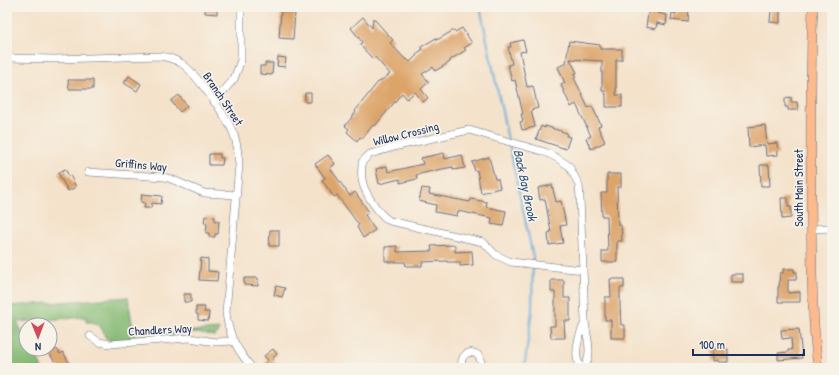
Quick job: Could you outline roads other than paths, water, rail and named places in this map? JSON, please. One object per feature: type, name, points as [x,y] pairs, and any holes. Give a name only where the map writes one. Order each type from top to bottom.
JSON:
[{"type":"main road","name":"South Main Street","points":[[813,7],[812,228],[813,289],[818,368]]},
{"type":"street","points":[[214,102],[234,79],[239,65],[242,51],[241,7]]},
{"type":"street","name":"Branch Street","points":[[7,58],[71,59],[153,56],[165,57],[177,61],[195,76],[232,128],[238,148],[240,165],[226,312],[233,341],[252,368]]},
{"type":"street","name":"Willow Crossing","points":[[583,270],[511,262],[496,255],[482,242],[385,219],[365,190],[362,178],[362,162],[370,154],[469,130],[545,152],[569,166],[579,185],[580,198],[583,270],[585,322],[589,336],[589,360],[584,368]]},
{"type":"street","name":"Griffins Way","points":[[88,172],[164,177],[204,193],[237,195]]},
{"type":"street","points":[[812,228],[832,228]]},
{"type":"street","name":"Willow Crossing","points":[[581,368],[577,362],[579,336],[585,322]]},
{"type":"street","name":"Chandlers Way","points":[[90,336],[99,342],[110,344],[189,338],[216,342],[233,341]]},
{"type":"street","points":[[463,368],[461,363],[462,357],[471,352],[479,356],[483,368]]},
{"type":"waterway","name":"Back Bay Brook","points":[[480,7],[508,140]]},
{"type":"waterway","name":"Back Bay Brook","points":[[509,144],[533,257],[532,311],[523,368]]}]
